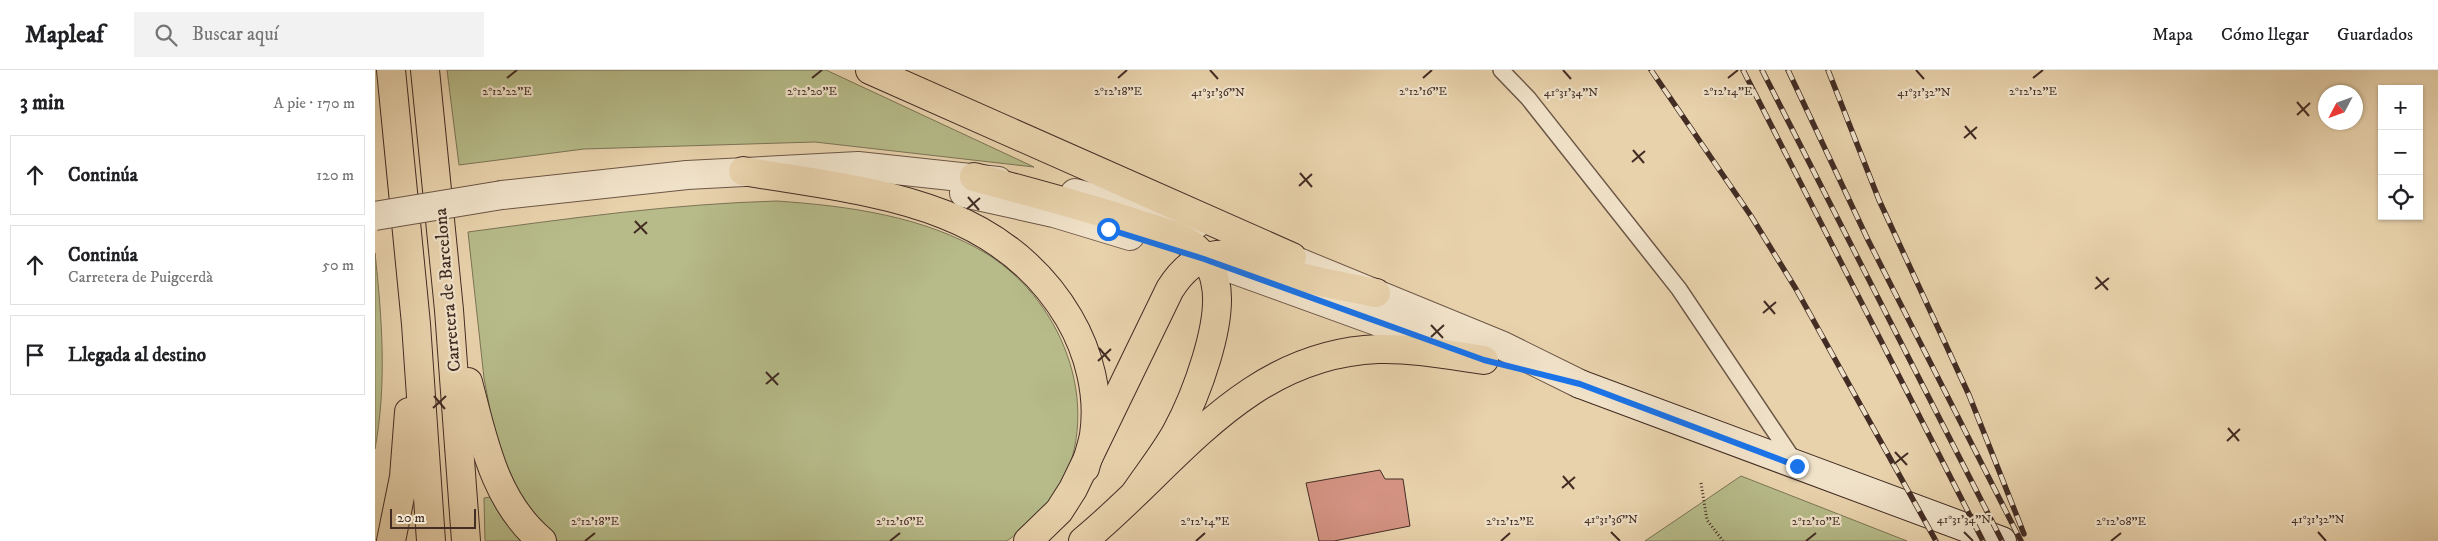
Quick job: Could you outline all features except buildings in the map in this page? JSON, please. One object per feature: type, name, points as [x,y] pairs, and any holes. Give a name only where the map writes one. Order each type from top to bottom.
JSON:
[{"type":"highway","name":"Carretera de Barcelona","points":[[391,70],[416,324],[431,541]]},
{"type":"highway","name":"Carretera de Barcelona","points":[[425,70],[449,310],[466,541]]},
{"type":"highway","points":[[870,70],[1296,259]]},
{"type":"highway","points":[[743,172],[875,193],[945,213],[980,230],[1009,248],[1034,271],[1059,301],[1076,330],[1088,360],[1094,389],[1095,415],[1094,436],[1085,468]]},
{"type":"highway","points":[[974,177],[1111,215],[1179,237],[1194,247],[1204,259],[1215,281],[1217,302],[1213,330],[1198,386],[1175,434],[1135,492]]},
{"type":"highway","points":[[1029,541],[1059,511],[1085,468],[1171,289],[1186,269],[1218,254],[1237,255],[1294,276],[1376,293]]},
{"type":"highway","points":[[449,310],[480,428],[501,489],[516,513],[541,541]]},
{"type":"highway","points":[[391,541],[404,477],[416,324]]},
{"type":"highway","points":[[1083,541],[1108,520],[1200,429],[1230,405],[1279,375],[1338,354],[1378,349],[1425,351],[1484,360]]},
{"type":"street","points":[[375,216],[502,195],[595,184],[743,172],[858,166],[974,177],[1068,192],[1115,202],[1212,229],[1296,259],[1503,346],[1580,384],[2003,541]]},
{"type":"street","points":[[743,172],[949,190],[1054,213],[1204,259],[1484,360],[1580,384]]},
{"type":"lane","points":[[1501,70],[1528,98],[1679,289],[1797,466]]},
{"type":"path","points":[[1701,483],[1707,520],[1723,541]]},
{"type":"green space","points":[[447,70],[826,70],[1034,167],[815,142],[584,149],[459,165]]},
{"type":"green space","points":[[777,201],[858,210],[885,215],[938,230],[987,254],[1015,275],[1038,301],[1057,331],[1070,364],[1077,397],[1077,432],[1070,465],[1054,497],[1038,515],[1007,541],[558,541],[547,533],[525,508],[497,447],[484,378],[468,232],[661,208]]},
{"type":"green space","points":[[375,253],[380,302],[382,376],[379,425],[375,449]]},
{"type":"green space","points":[[1741,476],[1907,541],[1645,541]]},
{"type":"green space","points":[[491,497],[522,541],[485,541],[484,498]]},
{"type":"railway","points":[[1651,70],[1751,216],[1796,289],[1936,541]]},
{"type":"railway","points":[[1743,70],[1983,541]]},
{"type":"railway","points":[[1762,70],[2002,541]]},
{"type":"railway","points":[[1788,70],[1868,240],[2021,541]]},
{"type":"railway","points":[[1828,70],[1879,200],[1969,395],[2024,534]]},
{"type":"route","points":[[1108,229],[1204,259],[1484,360],[1580,384],[1797,466]]}]
